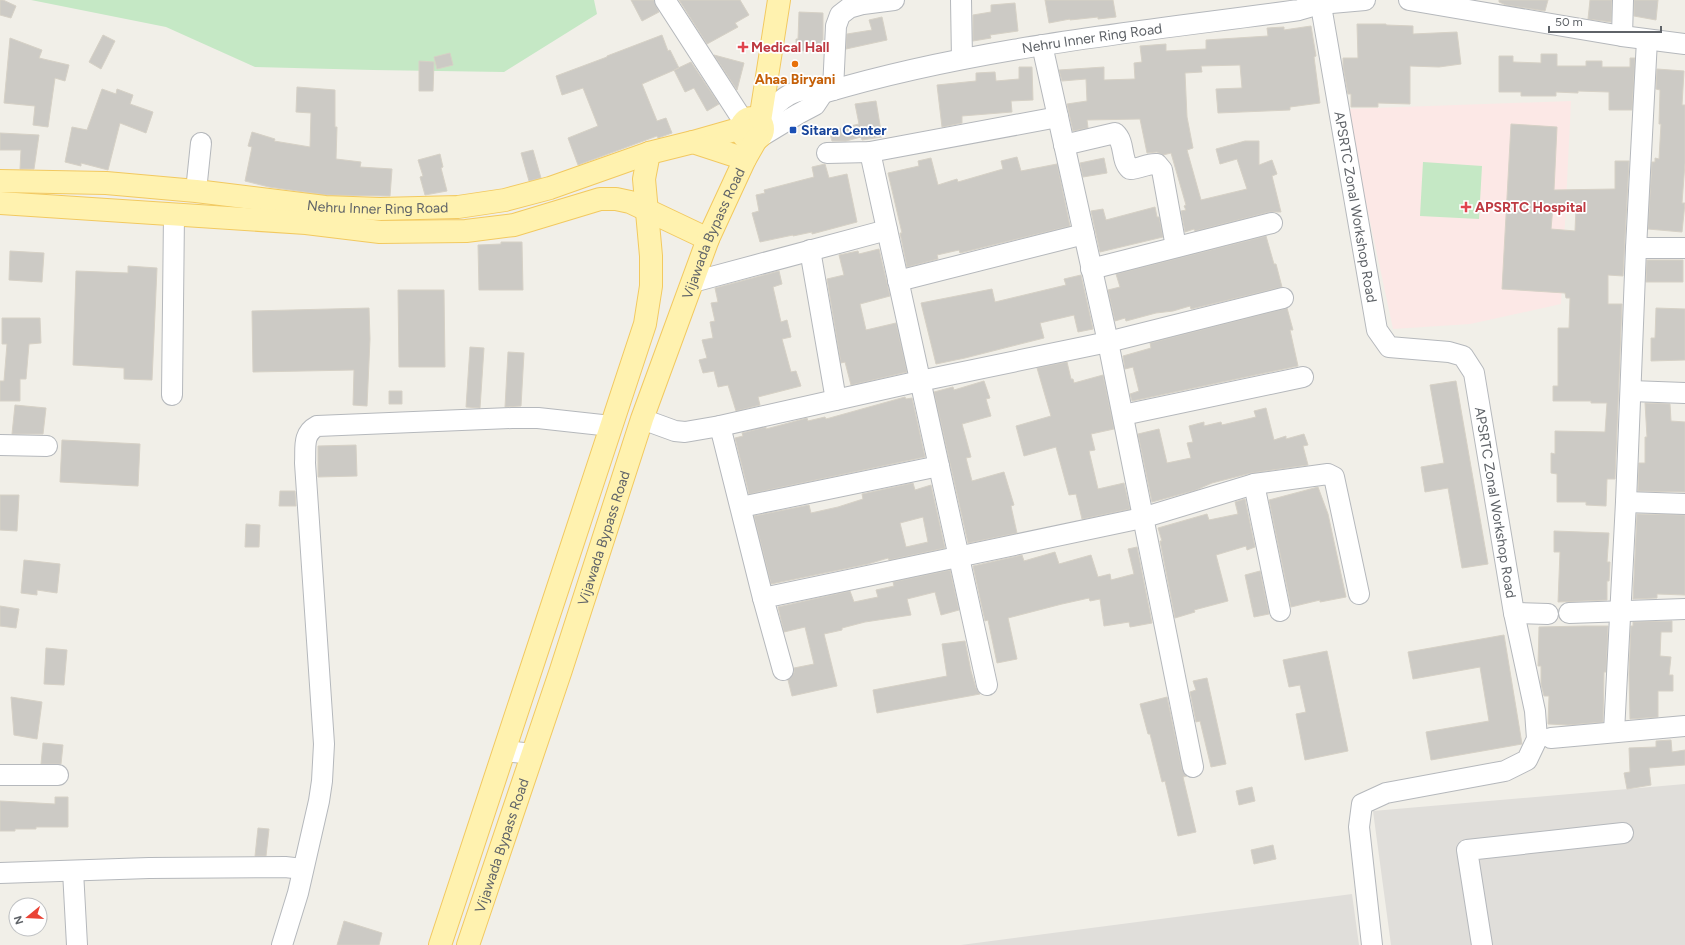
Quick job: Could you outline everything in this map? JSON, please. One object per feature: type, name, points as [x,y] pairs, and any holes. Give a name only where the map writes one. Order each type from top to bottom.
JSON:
[{"type":"main road","name":"Vijawada Bypass Road","points":[[752,127],[766,0]]},
{"type":"main road","name":"Vijawada Bypass Road","points":[[468,945],[533,754],[642,419],[708,239],[745,159],[779,0]]},
{"type":"main road","points":[[693,142],[752,127]]},
{"type":"main road","points":[[693,142],[745,159]]},
{"type":"main road","name":"Nehru Inner Ring Road","points":[[0,181],[106,183],[325,207],[380,209],[458,207],[505,200],[550,188],[649,153],[693,142]]},
{"type":"main road","name":"Vijawada Bypass Road","points":[[440,945],[645,324],[651,286],[651,256],[644,180],[649,153]]},
{"type":"main road","name":"Nehru Inner Ring Road","points":[[0,203],[306,223],[388,232],[466,231],[514,225],[600,199],[616,199],[623,200],[647,210],[708,239]]},
{"type":"street","points":[[665,0],[752,127]]},
{"type":"street","points":[[828,92],[836,26],[840,15],[849,8],[862,4],[894,0]]},
{"type":"street","points":[[961,0],[962,59]]},
{"type":"street","name":"Nehru Inner Ring Road","points":[[752,127],[786,96],[793,93],[814,90],[828,92],[962,59],[1042,45],[1299,10],[1320,2],[1365,0]]},
{"type":"street","points":[[1409,0],[1647,40],[1685,44]]},
{"type":"street","points":[[1622,36],[1623,0]]},
{"type":"street","name":"APSRTC Zonal Workshop Road","points":[[1320,2],[1377,330],[1390,347],[1449,352],[1463,356],[1474,373],[1514,613],[1535,711],[1537,739],[1528,760],[1505,771],[1386,793],[1362,804],[1359,828],[1372,945]]},
{"type":"street","points":[[1614,732],[1621,612],[1636,248],[1647,40]]},
{"type":"street","points":[[1042,45],[1108,342],[1193,767]]},
{"type":"street","points":[[827,153],[870,152],[1058,117]]},
{"type":"street","points":[[1064,145],[1115,134],[1120,138],[1126,165],[1130,169],[1157,164],[1162,170],[1176,247]]},
{"type":"street","points":[[196,192],[201,143]]},
{"type":"street","points":[[870,152],[987,684]]},
{"type":"street","points":[[172,395],[174,214]]},
{"type":"street","points":[[1091,269],[1272,223]]},
{"type":"street","points":[[693,282],[887,230]]},
{"type":"street","points":[[898,281],[1084,234]]},
{"type":"street","points":[[1636,248],[1685,248]]},
{"type":"street","points":[[810,250],[836,400]]},
{"type":"street","points":[[642,419],[674,431],[685,432],[720,426],[920,381],[1108,342],[1283,298]]},
{"type":"street","points":[[1123,415],[1303,377]]},
{"type":"street","points":[[1631,391],[1685,393]]},
{"type":"street","points":[[282,945],[298,893],[322,781],[324,744],[305,463],[306,438],[310,430],[317,426],[518,418],[538,418],[611,426]]},
{"type":"street","points":[[720,426],[782,670]]},
{"type":"street","points":[[0,445],[47,446]]},
{"type":"street","points":[[741,507],[939,466]]},
{"type":"street","points":[[763,598],[1142,518],[1254,484],[1328,474],[1334,477],[1359,594]]},
{"type":"street","points":[[1254,484],[1280,611]]},
{"type":"street","points":[[1626,502],[1685,504]]},
{"type":"street","points":[[1569,613],[1685,610]]},
{"type":"street","points":[[1514,613],[1548,614]]},
{"type":"street","points":[[1551,738],[1685,726]]},
{"type":"street","points":[[504,751],[533,754]]},
{"type":"street","points":[[0,775],[58,776]]},
{"type":"street","points":[[1482,945],[1467,850],[1623,833]]},
{"type":"street","points":[[0,873],[149,868],[278,867],[303,869]]},
{"type":"street","points":[[73,871],[77,945]]},
{"type":"shaded area","name":"APSRTC Hospital","points":[[1571,101],[1561,304],[1470,324],[1393,329],[1346,109]]},
{"type":"shaded area","points":[[1685,784],[1685,945],[1391,945],[1373,811]]},
{"type":"shaded area","points":[[1352,894],[1359,945],[961,945]]},
{"type":"green space","points":[[31,0],[594,0],[597,14],[504,72],[373,70],[255,67],[166,27]]},
{"type":"green space","points":[[1423,162],[1482,166],[1479,219],[1420,216]]},
{"type":"building","points":[[0,0],[16,6],[11,18],[0,15]]},
{"type":"building","points":[[631,0],[654,0],[659,12],[642,21]]},
{"type":"building","points":[[679,0],[740,0],[749,15],[735,23],[738,27],[707,44]]},
{"type":"building","points":[[1045,0],[1113,0],[1116,17],[1098,19],[1098,17],[1070,19],[1049,23]]},
{"type":"building","points":[[1499,0],[1548,0],[1545,11],[1506,5],[1499,2]]},
{"type":"building","points":[[1590,0],[1612,0],[1611,22],[1588,19]]},
{"type":"building","points":[[1634,0],[1658,0],[1656,20],[1634,16]]},
{"type":"building","points":[[1015,3],[1018,31],[990,35],[991,38],[973,41],[973,15],[991,12],[991,5]]},
{"type":"building","points":[[799,12],[823,13],[823,51],[796,51]]},
{"type":"building","points":[[882,17],[887,40],[846,49],[847,34],[872,30],[869,20]]},
{"type":"building","points":[[1357,24],[1413,26],[1413,34],[1457,32],[1461,64],[1439,67],[1410,66],[1410,104],[1378,103],[1378,107],[1351,107],[1351,94],[1348,94],[1343,58],[1358,58]]},
{"type":"building","points":[[1311,26],[1316,56],[1314,57],[1320,103],[1290,107],[1290,110],[1218,113],[1216,89],[1242,88],[1240,65],[1201,66],[1202,72],[1185,73],[1187,117],[1193,148],[1187,150],[1201,200],[1247,189],[1237,159],[1220,164],[1216,149],[1245,141],[1259,141],[1259,165],[1272,160],[1277,174],[1272,176],[1281,212],[1269,212],[1195,231],[1194,229],[1185,232],[1181,211],[1186,210],[1184,206],[1186,205],[1171,153],[1163,155],[1157,152],[1147,153],[1140,119],[1087,120],[1088,128],[1073,131],[1067,104],[1087,101],[1086,79],[1062,81],[1059,70],[1104,67],[1104,80],[1135,79],[1134,63],[1142,62],[1140,46],[1166,44],[1166,51],[1206,49],[1206,40],[1268,36],[1267,28],[1284,27],[1284,30]]},
{"type":"building","points":[[103,35],[115,41],[101,69],[89,62]]},
{"type":"building","points":[[662,35],[668,51],[670,50],[679,68],[642,84],[657,121],[666,118],[672,133],[658,138],[657,136],[578,165],[568,138],[598,126],[583,88],[562,95],[556,76]]},
{"type":"building","points":[[10,38],[42,50],[39,58],[69,65],[65,81],[55,78],[48,127],[33,125],[35,106],[4,103]]},
{"type":"building","points":[[450,53],[453,65],[437,69],[434,57]]},
{"type":"building","points":[[1541,54],[1557,54],[1557,66],[1586,66],[1586,61],[1602,61],[1602,67],[1630,67],[1630,58],[1635,58],[1632,110],[1609,110],[1609,92],[1556,92],[1556,96],[1521,96],[1521,92],[1499,92],[1499,56],[1513,56],[1513,62],[1541,63]]},
{"type":"building","points":[[714,55],[744,63],[737,90]]},
{"type":"building","points":[[419,61],[434,62],[433,91],[419,91]]},
{"type":"building","points":[[691,62],[719,104],[707,111],[694,88],[685,92],[674,70]]},
{"type":"building","points":[[1019,67],[1032,67],[1033,100],[1011,101],[1012,112],[962,116],[962,123],[942,127],[937,85],[976,81],[976,73],[995,72],[996,81],[1019,79]]},
{"type":"building","points":[[1657,69],[1684,71],[1682,105],[1685,105],[1685,163],[1682,203],[1685,203],[1682,232],[1648,229],[1652,162],[1655,162],[1655,158],[1659,159],[1661,124],[1659,124],[1660,90],[1656,89]]},
{"type":"building","points":[[297,87],[335,90],[335,127],[337,127],[336,159],[361,162],[360,167],[392,169],[390,196],[326,195],[269,187],[245,181],[252,147],[248,146],[252,132],[275,139],[274,141],[310,147],[311,113],[296,112]]},
{"type":"building","points":[[102,89],[116,94],[117,89],[133,95],[130,104],[153,112],[146,133],[120,123],[108,170],[81,163],[81,166],[65,162],[72,127],[87,130]]},
{"type":"building","points":[[876,101],[882,137],[862,140],[861,137],[846,141],[832,141],[829,131],[859,124],[855,104]]},
{"type":"building","points":[[1511,124],[1557,127],[1554,190],[1615,189],[1615,161],[1629,161],[1623,276],[1608,275],[1608,304],[1622,304],[1615,479],[1607,479],[1606,506],[1586,505],[1586,502],[1557,502],[1557,474],[1551,473],[1551,453],[1555,454],[1555,431],[1605,432],[1607,403],[1591,403],[1591,401],[1553,401],[1553,386],[1558,386],[1558,328],[1569,328],[1570,298],[1566,298],[1565,293],[1502,289]],"holes":[[[1553,206],[1576,207],[1575,231],[1551,229]]]},
{"type":"building","points":[[0,133],[39,135],[34,169],[20,169],[21,150],[0,150]]},
{"type":"building","points":[[533,150],[541,178],[529,181],[521,153]]},
{"type":"building","points":[[440,154],[443,167],[441,168],[447,191],[425,195],[420,177],[423,176],[418,160]]},
{"type":"building","points":[[1017,157],[1021,171],[1057,164],[1070,226],[960,253],[959,250],[937,255],[938,259],[907,267],[900,233],[902,233],[888,173],[919,166],[918,161],[931,158],[938,185],[957,179],[958,182],[1003,169],[1001,161]]},
{"type":"building","points":[[1104,158],[1107,173],[1083,177],[1080,163]]},
{"type":"building","points":[[825,164],[829,178],[847,174],[857,222],[812,234],[812,232],[760,242],[752,213],[759,211],[756,195],[765,193],[764,190],[814,177],[812,167]]},
{"type":"building","points":[[1155,207],[1157,217],[1159,217],[1163,237],[1100,252],[1091,211],[1103,209],[1106,220]]},
{"type":"building","points":[[1266,236],[1282,287],[1191,309],[1190,306],[1126,321],[1125,318],[1115,321],[1108,290],[1120,287],[1116,274]]},
{"type":"building","points":[[501,242],[522,242],[523,290],[479,290],[478,245],[501,244]]},
{"type":"building","points":[[879,249],[890,296],[860,304],[866,330],[896,323],[907,372],[851,385],[845,362],[841,363],[827,279],[844,275],[839,255],[858,251],[859,254]]},
{"type":"building","points":[[10,251],[44,253],[42,282],[9,280]]},
{"type":"building","points":[[1647,260],[1683,260],[1683,282],[1646,282]]},
{"type":"building","points":[[128,266],[157,268],[152,380],[124,379],[124,368],[73,365],[76,271],[128,273]]},
{"type":"building","points":[[779,271],[782,284],[773,287],[781,322],[787,320],[791,337],[782,339],[791,372],[796,371],[801,386],[758,397],[760,405],[736,411],[728,385],[718,387],[714,371],[703,373],[699,360],[707,358],[702,340],[713,338],[710,322],[715,321],[711,303],[718,302],[715,288]]},
{"type":"building","points":[[1081,275],[1093,329],[1078,332],[1074,315],[1040,323],[1044,338],[936,364],[921,303],[992,289],[995,302],[1066,285],[1064,279]]},
{"type":"building","points":[[398,290],[444,290],[445,367],[399,367]]},
{"type":"building","points":[[369,308],[370,339],[367,406],[353,405],[354,370],[253,372],[252,311]]},
{"type":"building","points":[[1287,308],[1293,330],[1290,330],[1298,366],[1132,401],[1130,394],[1139,391],[1133,367],[1125,369],[1123,356],[1151,348],[1150,343]]},
{"type":"building","points":[[1656,308],[1685,309],[1685,360],[1651,361],[1651,338],[1655,338]]},
{"type":"building","points":[[2,318],[40,318],[41,343],[29,344],[26,379],[20,379],[20,401],[0,401],[0,381],[4,381],[7,344],[2,344]]},
{"type":"building","points":[[470,347],[484,348],[480,408],[466,407]]},
{"type":"building","points":[[508,352],[524,353],[521,406],[505,407]]},
{"type":"building","points":[[1067,362],[1071,379],[1073,379],[1074,383],[1103,375],[1114,429],[1091,434],[1095,450],[1089,451],[1098,489],[1124,483],[1130,509],[1082,519],[1076,494],[1069,495],[1056,447],[1024,456],[1016,426],[1051,416],[1037,368]]},
{"type":"building","points":[[984,381],[990,398],[986,399],[991,416],[962,424],[971,457],[966,458],[972,481],[1004,472],[1014,505],[1011,506],[1017,533],[968,543],[934,392],[953,387],[954,390]]},
{"type":"building","points":[[1456,381],[1488,564],[1462,568],[1448,488],[1425,492],[1421,467],[1444,463],[1430,385]]},
{"type":"building","points":[[389,391],[402,391],[402,404],[389,404]]},
{"type":"building","points":[[905,397],[906,399],[912,398],[925,457],[749,494],[735,438],[743,436],[742,433],[766,427],[766,429],[807,418],[808,421],[825,417],[826,419]]},
{"type":"building","points":[[1645,403],[1670,404],[1671,421],[1685,422],[1685,492],[1638,491],[1639,463],[1645,463],[1645,437],[1647,437]]},
{"type":"building","points":[[15,405],[46,408],[43,434],[12,434]]},
{"type":"building","points":[[1266,408],[1274,440],[1286,436],[1286,439],[1304,434],[1308,445],[1303,446],[1308,465],[1251,473],[1212,483],[1196,490],[1152,502],[1138,434],[1159,429],[1167,463],[1191,458],[1187,443],[1193,442],[1189,426],[1204,422],[1204,426],[1221,422],[1222,425],[1256,417],[1254,411]]},
{"type":"building","points":[[62,440],[140,444],[138,486],[60,482]]},
{"type":"building","points":[[356,445],[357,476],[318,477],[318,446]]},
{"type":"building","points":[[913,483],[915,490],[931,485],[945,548],[889,560],[888,558],[868,564],[771,584],[754,516],[809,505],[811,513],[838,507],[863,499],[862,494]],"holes":[[[923,517],[928,542],[906,547],[900,523]]]},
{"type":"building","points":[[1318,487],[1328,514],[1346,597],[1320,602],[1320,600],[1291,607],[1269,500]]},
{"type":"building","points":[[280,491],[295,491],[296,506],[279,506]]},
{"type":"building","points":[[0,495],[19,495],[17,531],[0,530]]},
{"type":"building","points":[[1245,499],[1255,547],[1247,550],[1246,546],[1216,555],[1228,601],[1194,610],[1195,612],[1175,618],[1160,541],[1162,541],[1158,528],[1207,514],[1209,520],[1238,514],[1235,502]]},
{"type":"building","points":[[1637,514],[1685,515],[1685,595],[1657,594],[1657,598],[1633,599]]},
{"type":"building","points":[[246,524],[260,525],[259,547],[245,547]]},
{"type":"building","points":[[1554,531],[1609,533],[1607,562],[1610,562],[1609,581],[1607,581],[1607,600],[1558,602],[1560,552],[1554,552]]},
{"type":"building","points":[[1137,547],[1152,623],[1130,627],[1129,622],[1104,626],[1100,599],[1090,601],[1089,598],[1062,604],[1008,618],[1017,659],[997,663],[988,620],[985,621],[973,566],[1022,555],[1024,561],[1055,552],[1059,564],[1091,555],[1098,577],[1110,574],[1111,580],[1134,574],[1128,549]]},
{"type":"building","points":[[24,560],[60,564],[57,593],[37,590],[37,595],[21,593]]},
{"type":"building","points":[[950,570],[959,610],[941,615],[935,592],[907,599],[911,615],[865,622],[842,628],[842,630],[824,634],[837,686],[792,696],[788,680],[794,673],[794,668],[814,664],[805,627],[784,632],[778,607],[850,591],[854,602],[878,597],[876,590],[894,586],[893,582]]},
{"type":"building","points":[[1260,571],[1269,614],[1254,617],[1245,575]]},
{"type":"building","points":[[0,606],[19,609],[16,628],[0,626]]},
{"type":"building","points":[[1672,621],[1672,632],[1661,632],[1660,656],[1671,657],[1669,675],[1673,675],[1673,691],[1658,691],[1658,717],[1630,719],[1629,673],[1631,626],[1633,626],[1633,622]]},
{"type":"building","points":[[1608,626],[1606,672],[1604,672],[1603,722],[1568,725],[1548,724],[1549,696],[1544,696],[1541,684],[1541,666],[1538,666],[1539,627]]},
{"type":"building","points":[[1504,635],[1522,744],[1431,760],[1426,732],[1489,721],[1480,667],[1413,679],[1408,652]]},
{"type":"building","points":[[965,641],[971,671],[976,688],[980,694],[877,713],[873,690],[947,676],[942,644]]},
{"type":"building","points":[[46,648],[67,650],[64,685],[44,684]]},
{"type":"building","points":[[1327,651],[1348,751],[1305,760],[1296,714],[1306,712],[1300,685],[1289,687],[1283,660]]},
{"type":"building","points":[[1207,678],[1226,764],[1211,767],[1200,721],[1196,722],[1190,692],[1196,690],[1193,681]]},
{"type":"building","points":[[11,697],[42,702],[37,739],[14,735]]},
{"type":"building","points":[[1167,697],[1182,769],[1187,776],[1183,777],[1196,832],[1178,836],[1165,781],[1162,782],[1150,734],[1148,734],[1140,704]]},
{"type":"building","points":[[1671,740],[1672,752],[1685,750],[1685,765],[1649,768],[1651,785],[1627,789],[1624,773],[1630,772],[1629,748],[1656,747],[1656,741]]},
{"type":"building","points":[[43,743],[63,745],[61,764],[41,764]]},
{"type":"building","points":[[1252,787],[1255,801],[1239,805],[1236,791]]},
{"type":"building","points":[[55,797],[68,797],[68,827],[36,827],[36,829],[0,831],[0,801],[55,804]]},
{"type":"building","points":[[258,828],[269,829],[266,856],[255,856]]},
{"type":"building","points":[[1273,845],[1276,859],[1254,864],[1251,850]]},
{"type":"building","points":[[344,921],[382,933],[379,945],[337,945]]},
{"type":"place","name":"Medical Hall","points":[[743,47]]},
{"type":"place","name":"Ahaa Biryani","points":[[795,64]]},
{"type":"place","name":"Sitara Center","points":[[793,130]]},
{"type":"place","name":"APSRTC Hospital","points":[[1466,207]]}]
